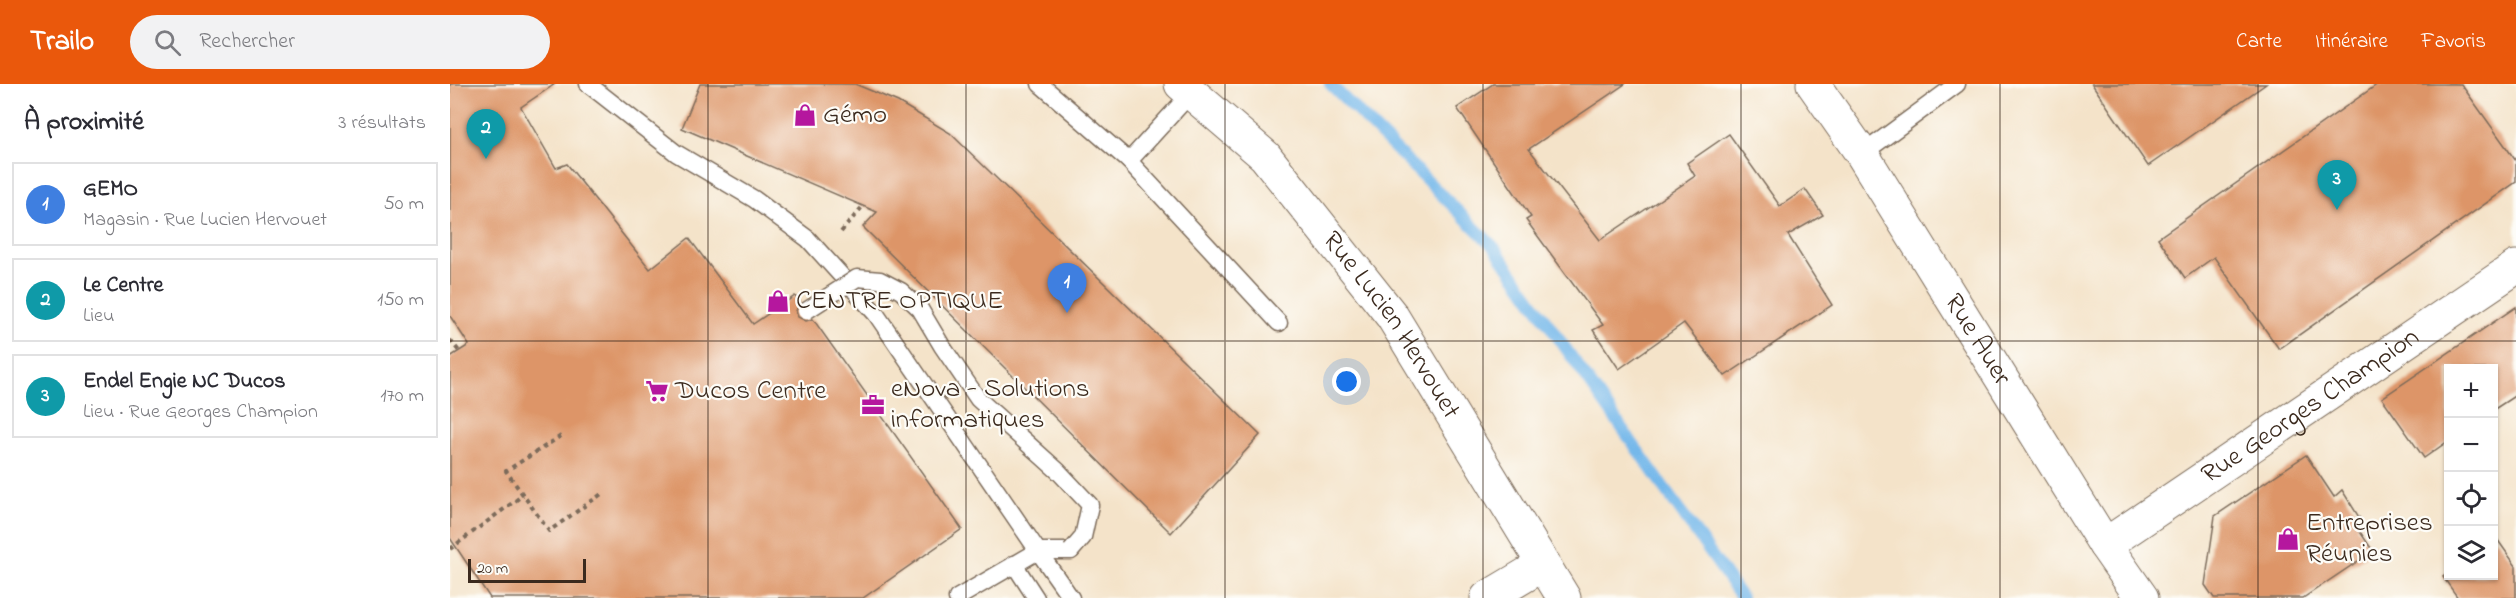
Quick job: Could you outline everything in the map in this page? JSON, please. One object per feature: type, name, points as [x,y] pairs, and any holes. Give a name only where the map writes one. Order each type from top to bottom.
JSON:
[{"type":"street","name":"Rue Auer","points":[[1813,84],[1862,154],[2105,545],[2142,598]]},
{"type":"street","name":"Rue Lucien Hervouet","points":[[1186,88],[1265,156],[1392,316],[1564,598]]},
{"type":"street","name":"Rue Georges Champion","points":[[2105,545],[2516,267]]},
{"type":"street","points":[[1487,598],[1544,564]]},
{"type":"lane","points":[[588,84],[676,153],[754,199],[808,239],[876,314],[1071,598]]},
{"type":"lane","points":[[1040,84],[1130,161],[1279,323]]},
{"type":"lane","points":[[1862,154],[1957,84]]},
{"type":"lane","points":[[1130,161],[1186,88]]},
{"type":"lane","points":[[807,311],[857,278],[880,280],[901,291],[920,309],[978,399],[1059,471],[1090,505],[1083,537],[1071,550],[1038,551],[957,598]]},
{"type":"lane","points":[[1014,564],[1036,598]]},
{"type":"path","points":[[450,340],[459,351]]},
{"type":"path","points":[[561,436],[506,471],[549,531],[603,493]]},
{"type":"path","points":[[450,549],[523,495]]},
{"type":"building","name":"Ducos Centre","points":[[450,84],[555,84],[521,107],[556,168],[567,164],[650,269],[689,238],[753,324],[795,296],[800,302],[796,311],[798,317],[806,321],[813,319],[962,529],[863,598],[490,598],[450,538],[450,357],[469,345],[450,316]]},
{"type":"building","points":[[700,84],[855,84],[898,102],[950,133],[1260,435],[1171,533],[863,227],[877,212],[682,128]]},
{"type":"building","points":[[1493,84],[1625,84],[1529,149],[1600,240],[1695,176],[1687,163],[1729,134],[1780,206],[1805,189],[1823,215],[1788,235],[1832,305],[1725,376],[1684,323],[1619,369],[1593,330],[1603,325],[1526,220],[1531,217],[1457,108]]},
{"type":"building","points":[[2092,84],[2266,84],[2148,166]]},
{"type":"building","points":[[2378,84],[2461,84],[2516,161],[2516,182],[2279,349],[2214,257],[2185,278],[2158,238]]},
{"type":"building","points":[[2516,307],[2516,395],[2498,407],[2498,364],[2444,364],[2444,444],[2424,458],[2382,398]]},
{"type":"building","name":"Entreprises Réunies","points":[[2306,455],[2334,497],[2342,490],[2362,522],[2356,526],[2373,551],[2303,598],[2214,598],[2205,585],[2215,516]]},
{"type":"building","name":"Entreprises Réunies","points":[[2498,540],[2516,566],[2516,598],[2458,598],[2445,580],[2498,580]]},
{"type":"waterway","points":[[1330,84],[1494,247],[1742,598]]},
{"type":"place","name":"Gémo","points":[[805,115]]},
{"type":"place","name":"Le Centre","points":[[486,159]]},
{"type":"place","name":"Endel Engie NC Ducos","points":[[2337,210]]},
{"type":"place","name":"CENTRE OPTIQUE","points":[[778,301]]},
{"type":"place","name":"GEMO","points":[[1067,313]]},
{"type":"place","name":"Ducos Centre","points":[[657,391]]},
{"type":"place","name":"eNova - Solutions informatiques","points":[[873,405]]},
{"type":"place","name":"Entreprises Réunies","points":[[2288,539]]}]
